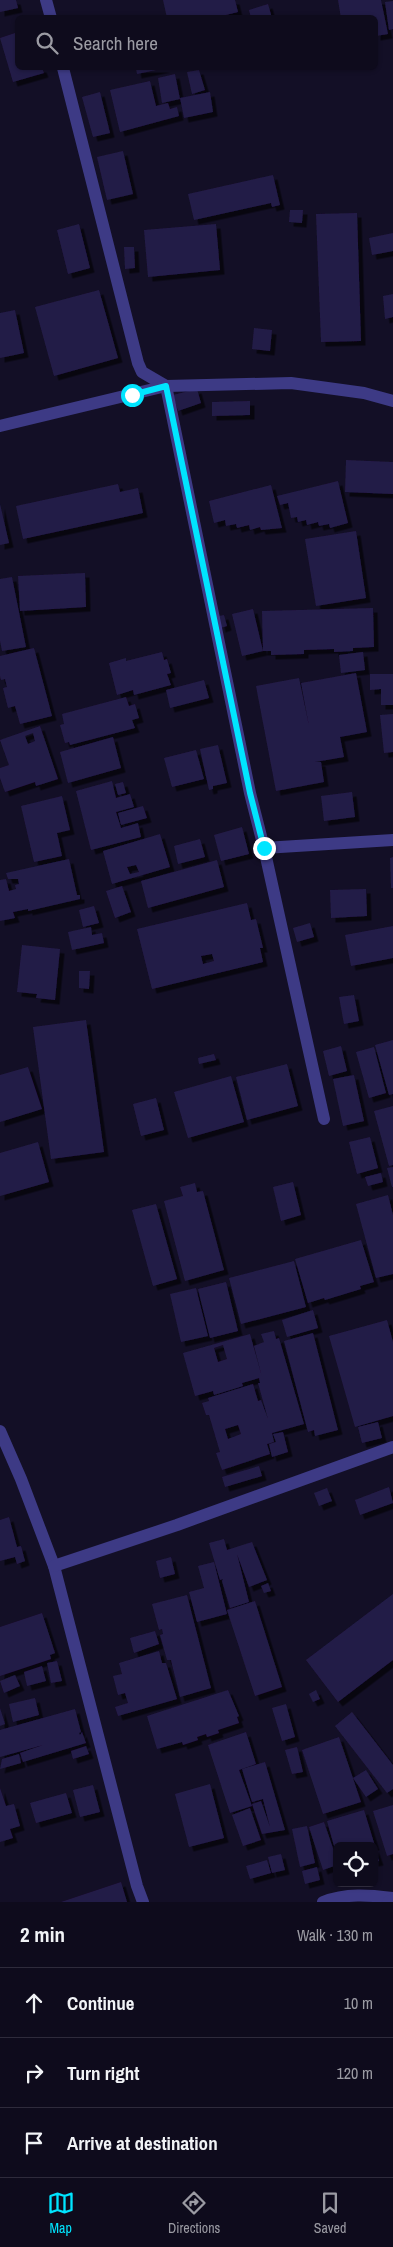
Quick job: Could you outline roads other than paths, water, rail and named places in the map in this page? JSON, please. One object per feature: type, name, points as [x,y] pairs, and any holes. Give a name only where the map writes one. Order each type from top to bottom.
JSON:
[{"type":"street","points":[[46,0],[49,15]]},
{"type":"street","points":[[64,70],[138,363],[142,372],[166,386],[250,793],[324,1119]]},
{"type":"street","points":[[0,426],[166,386],[291,383],[364,393],[393,400]]},
{"type":"street","points":[[264,848],[393,840]]},
{"type":"street","points":[[0,1431],[54,1566],[137,1886],[143,1902]]},
{"type":"street","points":[[54,1566],[177,1525],[393,1447]]},
{"type":"street","points":[[323,1902],[333,1898],[363,1895],[393,1899]]},
{"type":"street","points":[[388,1902],[393,1899]]}]
